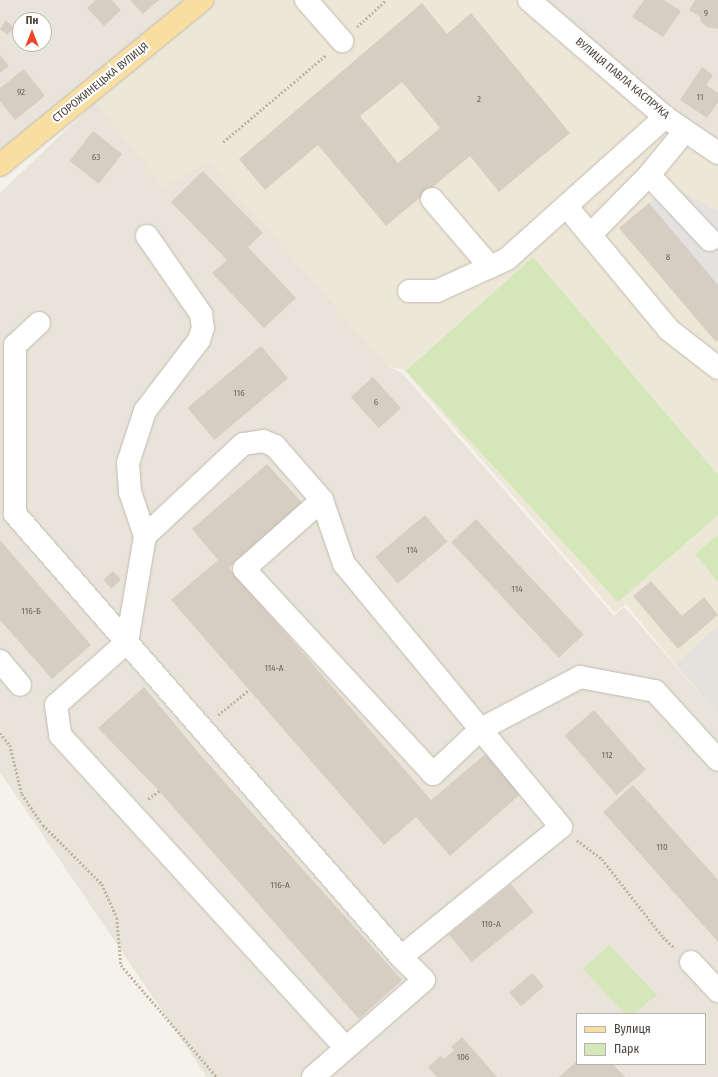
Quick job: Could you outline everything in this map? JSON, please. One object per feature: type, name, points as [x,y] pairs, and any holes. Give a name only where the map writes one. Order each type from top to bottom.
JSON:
[{"type":"main road","name":"СТОРОЖИНЕЦЬКА ВУЛИЦЯ","points":[[0,165],[202,0]]},
{"type":"street","points":[[306,0],[342,41]]},
{"type":"street","name":"ВУЛИЦЯ ПАВЛА КАСПРУКА","points":[[529,0],[665,117],[718,153]]},
{"type":"street","points":[[409,291],[437,291],[459,283],[507,258],[566,207],[665,117]]},
{"type":"street","points":[[590,235],[649,176],[685,131]]},
{"type":"street","points":[[649,176],[710,240]]},
{"type":"street","points":[[432,199],[490,267]]},
{"type":"street","points":[[566,207],[669,330],[718,368]]},
{"type":"street","points":[[146,236],[201,314],[203,328],[199,340],[145,411],[128,463],[130,492],[145,536],[127,642],[56,705],[60,735],[345,1047]]},
{"type":"street","points":[[39,323],[15,345],[14,514],[401,957],[424,980],[345,1047],[313,1077]]},
{"type":"street","points":[[145,536],[243,444],[263,441],[275,446],[322,500],[344,564],[561,827],[401,957]]},
{"type":"street","points":[[322,500],[244,569],[433,774],[481,729],[580,677],[655,691],[718,760]]},
{"type":"street","points":[[0,661],[20,685]]},
{"type":"street","points":[[691,962],[718,991]]},
{"type":"path","points":[[223,142],[342,41],[386,0]]},
{"type":"path","points":[[202,728],[249,690]]},
{"type":"path","points":[[0,733],[10,745],[22,794],[38,819],[102,884],[117,918],[121,966],[217,1077]]},
{"type":"path","points":[[561,827],[602,859],[663,937],[691,962]]},
{"type":"shaded area","points":[[0,0],[210,0],[96,102],[209,161],[389,367],[402,373],[614,616],[624,607],[718,714],[718,1077],[207,1077],[0,772],[0,193],[95,102],[80,88],[0,153]]},
{"type":"shaded area","points":[[210,0],[540,0],[718,151],[718,625],[675,664],[626,604],[615,613],[403,369],[389,367],[209,161],[164,187],[95,102]]},
{"type":"shaded area","points":[[540,0],[718,0],[718,143],[715,149]]},
{"type":"shaded area","points":[[670,186],[718,211],[718,285],[649,203]]},
{"type":"shaded area","points":[[718,625],[718,714],[675,664]]},
{"type":"green space","points":[[533,257],[718,475],[718,515],[618,602],[406,371]]},
{"type":"green space","points":[[718,535],[718,582],[695,554]]},
{"type":"green space","points":[[609,945],[657,995],[634,1013],[625,1013],[583,969]]},
{"type":"building","points":[[96,0],[112,0],[121,10],[104,26],[87,8]]},
{"type":"building","points":[[130,0],[159,0],[143,14]]},
{"type":"building","points":[[644,0],[664,0],[681,11],[663,37],[632,17]]},
{"type":"building","points":[[695,0],[718,0],[718,29],[707,27],[701,22],[700,17],[689,10]]},
{"type":"building","points":[[422,3],[447,34],[471,13],[570,133],[499,192],[470,156],[386,226],[318,145],[265,190],[239,159]],"holes":[[[402,82],[440,128],[398,163],[360,116]]]},
{"type":"building","points":[[6,20],[12,26],[12,30],[7,35],[0,29]]},
{"type":"building","points":[[0,55],[9,66],[0,73]]},
{"type":"building","points":[[702,67],[713,75],[706,85],[718,93],[718,102],[707,118],[680,100]]},
{"type":"building","points":[[24,69],[45,96],[15,120],[0,101],[0,88]]},
{"type":"building","points":[[93,131],[122,154],[99,184],[70,161]]},
{"type":"building","points":[[203,171],[263,233],[248,247],[296,298],[264,328],[212,273],[227,260],[171,202]]},
{"type":"building","points":[[649,203],[718,285],[718,340],[716,342],[619,228]]},
{"type":"building","points":[[261,346],[288,378],[214,440],[187,408]]},
{"type":"building","points":[[373,377],[401,408],[379,428],[351,397]]},
{"type":"building","points":[[267,464],[303,504],[229,568],[431,800],[489,751],[524,791],[450,856],[416,817],[384,845],[171,600],[218,560],[192,529]]},
{"type":"building","points":[[425,515],[447,542],[398,584],[375,557]]},
{"type":"building","points":[[476,519],[584,635],[559,658],[451,542]]},
{"type":"building","points":[[0,540],[91,645],[52,679],[0,620]]},
{"type":"building","points":[[113,571],[121,580],[111,589],[103,580]]},
{"type":"building","points":[[651,581],[682,616],[704,597],[718,615],[678,649],[633,596]]},
{"type":"building","points":[[144,687],[203,758],[402,980],[359,1019],[159,791],[98,728]]},
{"type":"building","points":[[594,710],[646,770],[616,795],[565,736]]},
{"type":"building","points":[[633,785],[718,880],[718,942],[603,812]]},
{"type":"building","points":[[511,884],[534,912],[471,962],[449,934]]},
{"type":"building","points":[[532,973],[544,987],[521,1006],[509,993]]},
{"type":"building","points":[[462,1037],[497,1077],[437,1077],[428,1067],[441,1056],[444,1059],[454,1050],[451,1047]]},
{"type":"building","points":[[576,1062],[576,1065],[614,1065],[625,1077],[559,1077]]}]
